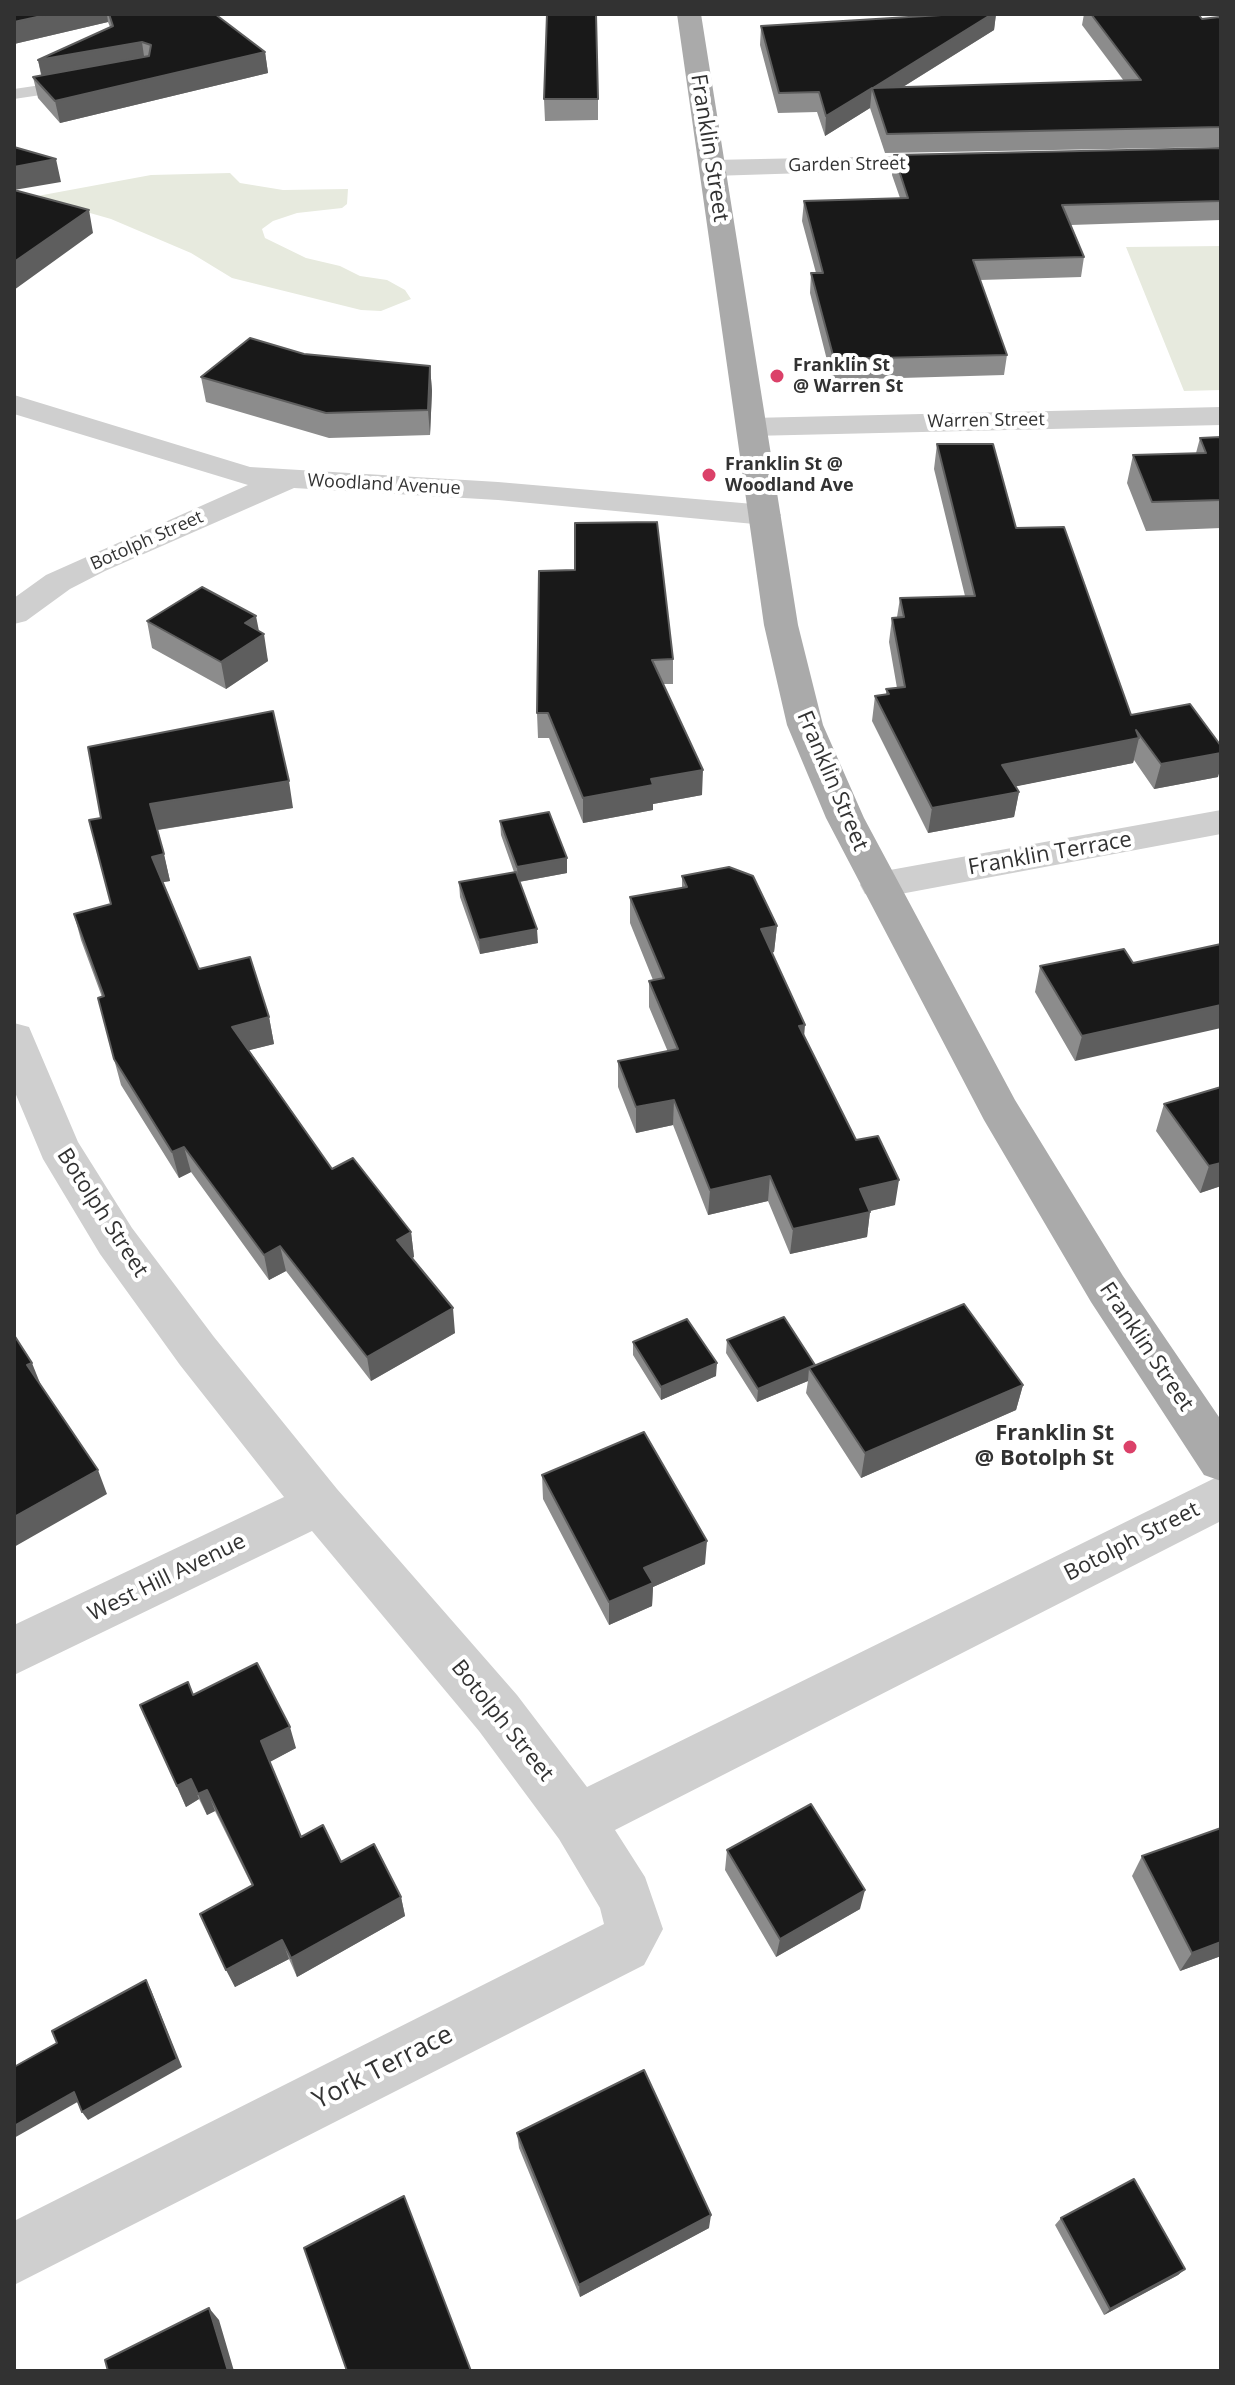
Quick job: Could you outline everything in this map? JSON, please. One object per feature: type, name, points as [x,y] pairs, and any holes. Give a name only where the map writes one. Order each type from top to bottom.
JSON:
[{"type":"main road","name":"Franklin Street","points":[[689,14],[781,625],[799,703],[818,759],[879,885],[1048,1193],[1221,1460]]},
{"type":"street","name":"Garden Street","points":[[712,168],[983,162]]},
{"type":"street","name":"Woodland Avenue","points":[[14,404],[211,467],[287,480],[498,491],[765,515]]},
{"type":"street","name":"Warren Street","points":[[751,427],[1221,416]]},
{"type":"street","name":"Botolph Street","points":[[14,614],[58,582],[93,564],[287,480]]},
{"type":"street","name":"Franklin Terrace","points":[[879,885],[1221,822]]},
{"type":"street","name":"Botolph Street","points":[[14,1038],[58,1147],[116,1241],[197,1351],[319,1504],[498,1713],[578,1820],[1221,1497]]},
{"type":"street","name":"West Hill Avenue","points":[[14,1651],[319,1504]]},
{"type":"street","name":"York Terrace","points":[[14,2254],[624,1945],[634,1929],[625,1897],[578,1820]]},
{"type":"lane","points":[[14,94],[92,82]]},
{"type":"shaded area","points":[[230,173],[240,183],[283,190],[348,189],[347,204],[342,208],[297,213],[273,221],[262,229],[265,238],[306,258],[340,266],[360,276],[387,280],[405,290],[411,299],[381,311],[361,310],[232,278],[191,253],[111,219],[90,213],[44,217],[32,197],[151,175]]},
{"type":"shaded area","points":[[1221,246],[1221,390],[1184,391],[1126,247]]},
{"type":"building","points":[[14,14],[51,14],[14,22]]},
{"type":"building","points":[[109,14],[215,14],[265,52],[55,101],[33,77],[149,56],[151,45],[142,42],[38,60],[113,26]]},
{"type":"building","points":[[547,14],[596,14],[598,99],[544,99]]},
{"type":"building","points":[[992,14],[873,88],[1141,80],[1091,14],[1198,14],[1202,19],[1221,19],[1221,127],[887,134],[872,88],[826,116],[819,92],[779,93],[761,26]]},
{"type":"building","points":[[14,147],[56,159],[14,167]]},
{"type":"building","points":[[1221,148],[1221,201],[1062,205],[1084,257],[973,260],[1007,355],[834,359],[811,273],[823,273],[804,201],[908,198],[894,155]]},
{"type":"building","points":[[14,190],[89,210],[14,262]]},
{"type":"building","points":[[250,338],[304,354],[430,366],[428,410],[326,413],[201,377]]},
{"type":"building","points":[[1221,437],[1221,500],[1152,502],[1133,455],[1206,453],[1200,438]]},
{"type":"building","points":[[937,444],[993,444],[1016,528],[1064,527],[1131,715],[1190,704],[1221,746],[1221,753],[1161,764],[1136,730],[1139,738],[1002,765],[1019,792],[932,808],[875,696],[889,694],[886,689],[905,687],[892,618],[904,617],[900,598],[975,596]]},
{"type":"building","points":[[657,522],[673,659],[652,660],[703,770],[651,779],[653,785],[583,798],[548,713],[537,713],[539,571],[575,570],[575,523]]},
{"type":"building","points":[[202,587],[256,616],[245,623],[264,634],[221,662],[147,621]]},
{"type":"building","points":[[273,711],[289,781],[150,804],[164,854],[152,857],[199,969],[250,957],[269,1017],[232,1027],[332,1169],[353,1158],[411,1232],[397,1240],[453,1308],[367,1357],[280,1246],[264,1255],[184,1147],[172,1152],[114,1059],[98,998],[104,996],[74,914],[111,904],[89,820],[101,818],[88,747]]},
{"type":"building","points":[[549,812],[567,858],[517,867],[500,821]]},
{"type":"building","points":[[729,867],[753,876],[777,926],[761,929],[805,1025],[799,1026],[856,1140],[878,1136],[899,1180],[860,1189],[870,1212],[793,1229],[770,1176],[710,1190],[674,1100],[636,1107],[618,1061],[678,1049],[649,981],[664,978],[630,897],[687,887],[682,876]]},
{"type":"building","points":[[516,872],[537,929],[479,940],[459,882]]},
{"type":"building","points":[[1221,944],[1221,1005],[1082,1036],[1040,966],[1124,949],[1133,963]]},
{"type":"building","points":[[1221,1087],[1221,1163],[1209,1166],[1164,1104]]},
{"type":"building","points":[[964,1304],[1023,1385],[865,1453],[809,1368]]},
{"type":"building","points":[[784,1317],[815,1365],[758,1389],[727,1340]]},
{"type":"building","points":[[687,1319],[717,1363],[661,1387],[633,1342]]},
{"type":"building","points":[[14,1335],[32,1363],[27,1365],[98,1470],[14,1517]]},
{"type":"building","points":[[644,1432],[707,1541],[644,1568],[653,1583],[609,1602],[542,1475]]},
{"type":"building","points":[[257,1663],[290,1727],[261,1741],[301,1837],[323,1825],[341,1862],[374,1844],[401,1897],[291,1958],[282,1940],[226,1970],[200,1914],[253,1885],[207,1790],[198,1794],[191,1779],[177,1786],[140,1705],[188,1682],[193,1695]]},
{"type":"building","points":[[811,1804],[865,1890],[780,1939],[727,1850]]},
{"type":"building","points":[[1221,1828],[1221,1942],[1192,1953],[1142,1856]]},
{"type":"building","points":[[146,1980],[177,2059],[82,2112],[74,2092],[14,2126],[14,2067],[57,2043],[52,2031]]},
{"type":"building","points":[[644,2070],[711,2215],[579,2285],[517,2133]]},
{"type":"building","points":[[1134,2179],[1185,2269],[1110,2309],[1061,2218]]},
{"type":"building","points":[[404,2196],[471,2371],[347,2371],[304,2248]]},
{"type":"building","points":[[209,2308],[228,2371],[108,2371],[105,2360]]},
{"type":"place","name":"Franklin St @ Warren St","points":[[777,376]]},
{"type":"place","name":"Franklin St @ Woodland Ave","points":[[709,475]]},
{"type":"place","name":"Franklin St @ Botolph St","points":[[1130,1447]]}]
